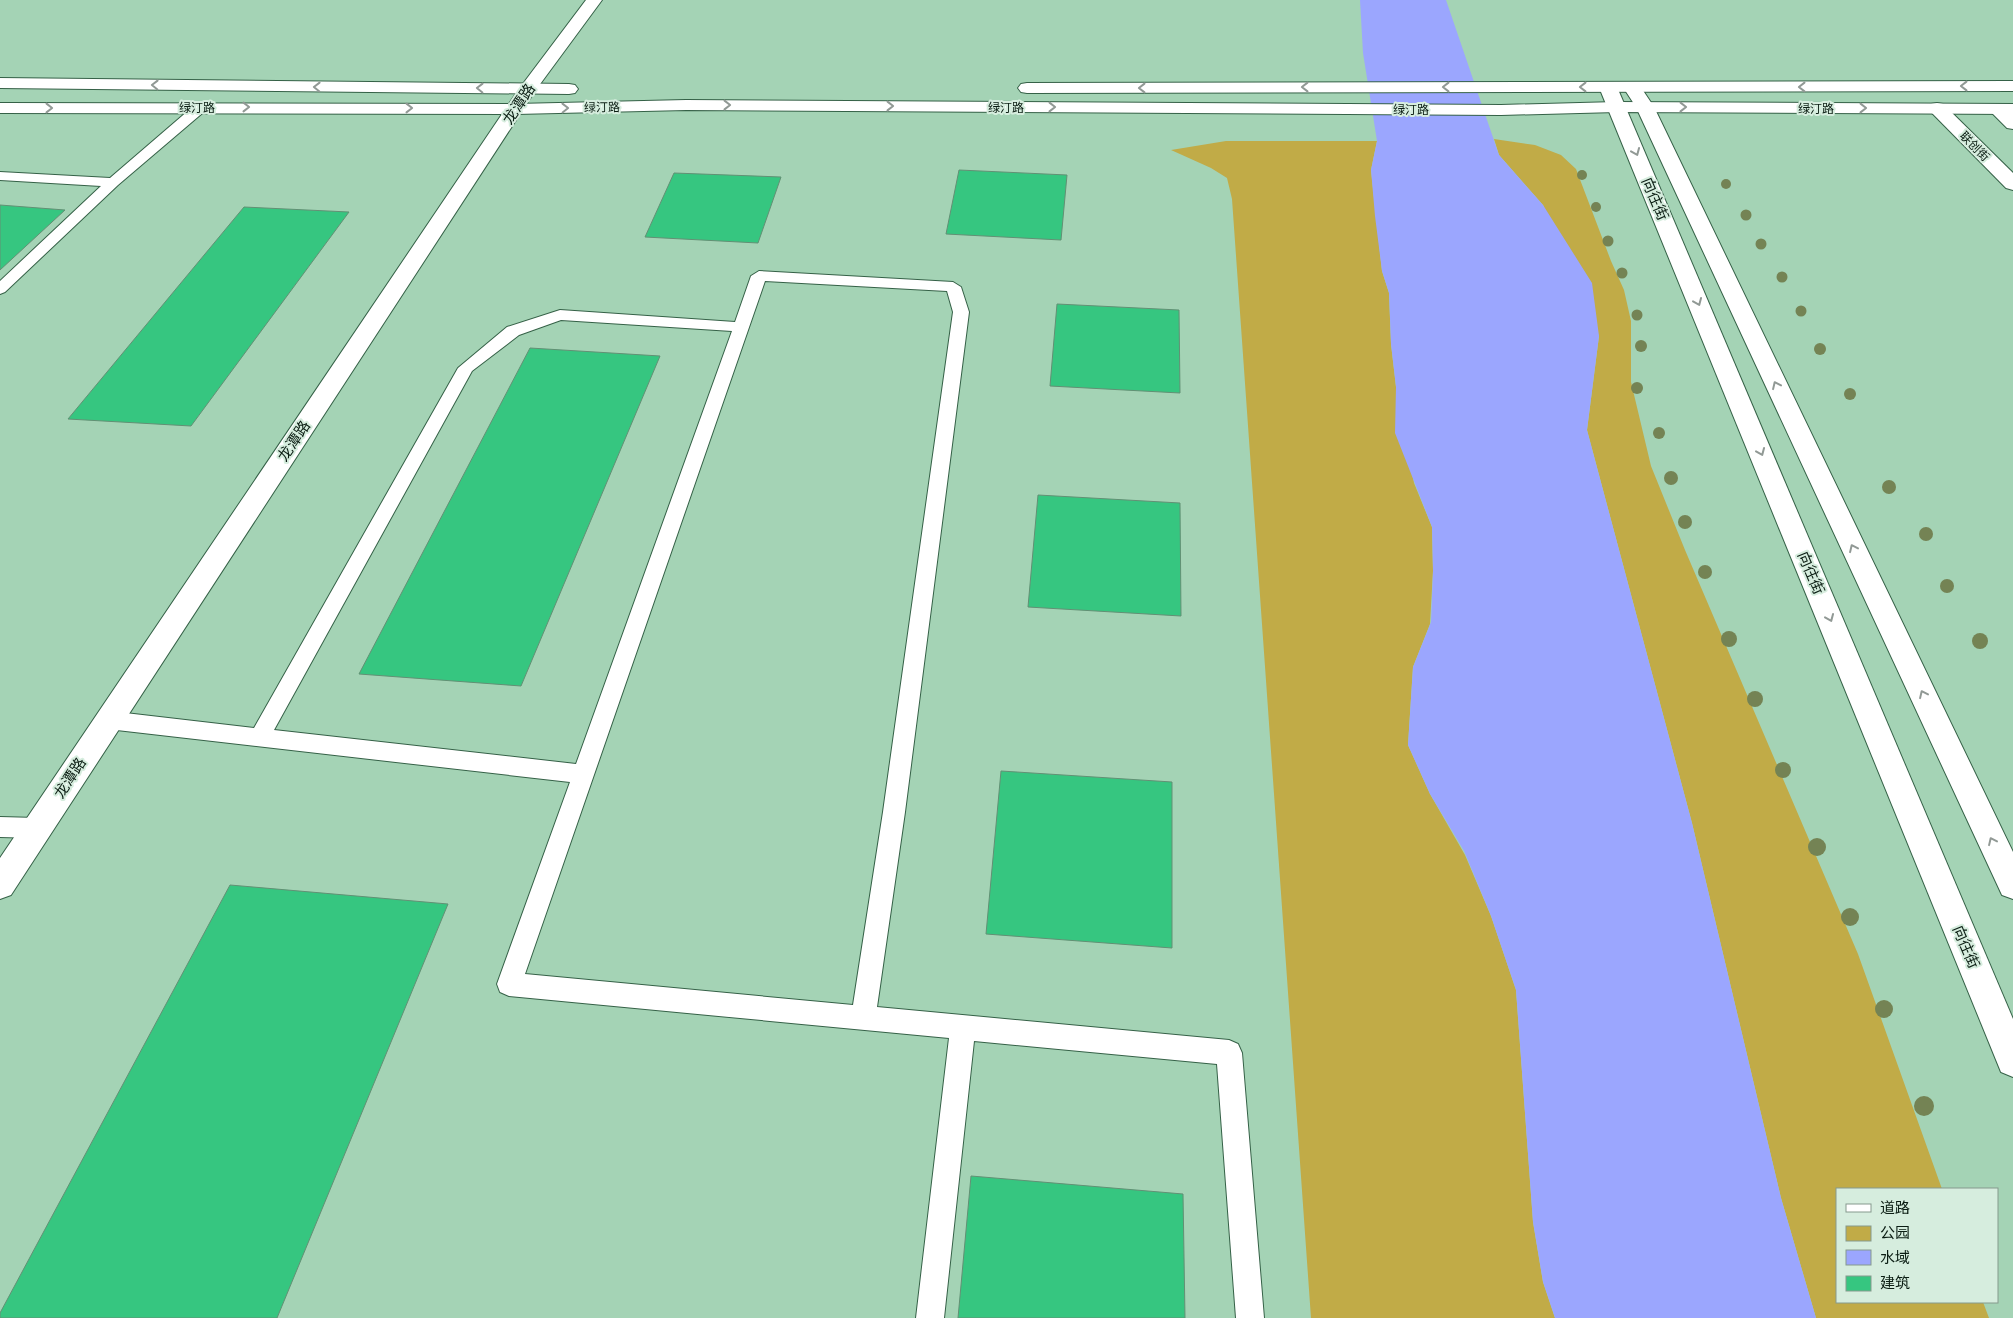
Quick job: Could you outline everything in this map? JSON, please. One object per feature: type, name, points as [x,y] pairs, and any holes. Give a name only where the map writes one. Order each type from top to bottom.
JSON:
[{"type":"main road","name":"龙潭路","points":[[0,884],[522,99],[594,0]]},
{"type":"main road","name":"绿汀路","points":[[0,84],[686,105],[1501,110],[1619,94]]},
{"type":"main road","name":"绿汀路","points":[[1006,88],[1494,87],[1619,94],[2013,86]]},
{"type":"main road","points":[[658,89],[757,88]]},
{"type":"main road","name":"绿汀路","points":[[0,108],[201,107],[522,99],[588,89]]},
{"type":"main road","name":"向往街","points":[[1619,94],[1645,107],[2013,885]]},
{"type":"main road","name":"向往街","points":[[1619,94],[2013,1060]]},
{"type":"main road","name":"绿汀路","points":[[1645,107],[2005,109]]},
{"type":"main road","name":"联创街","points":[[1937,108],[2013,184]]},
{"type":"main road","points":[[2005,109],[2013,124]]},
{"type":"lane","points":[[0,289],[113,182],[201,107]]},
{"type":"lane","points":[[0,176],[113,182]]},
{"type":"lane","points":[[863,1017],[894,812],[961,312],[953,287],[759,276],[509,984],[863,1017],[963,1026],[1229,1053],[1250,1318]]},
{"type":"lane","points":[[259,738],[466,368],[513,331],[560,316],[742,327]]},
{"type":"lane","points":[[108,720],[584,774]]},
{"type":"lane","points":[[0,827],[37,828]]},
{"type":"lane","points":[[930,1318],[963,1026]]},
{"type":"green space","points":[[1494,139],[1535,145],[1561,155],[1576,169],[1624,290],[1631,321],[1631,382],[1651,466],[1685,550],[1858,954],[1942,1188],[1836,1188],[1836,1303],[1983,1303],[1989,1318],[1816,1318],[1781,1198],[1692,823],[1587,430],[1599,336],[1543,205],[1499,155]]},
{"type":"green space","points":[[1226,141],[1377,141],[1371,170],[1382,271],[1389,293],[1391,344],[1396,387],[1414,483],[1432,527],[1433,571],[1430,624],[1413,667],[1408,745],[1430,794],[1465,855],[1491,916],[1516,990],[1533,1222],[1543,1282],[1555,1318],[1311,1318],[1232,199],[1227,178],[1211,168],[1171,150]]},
{"type":"water","points":[[1360,0],[1446,0],[1499,155],[1543,205],[1592,283],[1599,336],[1587,430],[1692,823],[1781,1198],[1816,1318],[1555,1318],[1543,1282],[1533,1222],[1516,990],[1491,916],[1464,851],[1430,794],[1408,745],[1413,667],[1431,622],[1432,527],[1395,433],[1396,387],[1391,344],[1389,293],[1382,271],[1371,170],[1377,141],[1363,53]]},
{"type":"building","points":[[959,170],[1067,175],[1061,240],[946,234]]},
{"type":"building","points":[[674,173],[781,177],[758,243],[645,237]]},
{"type":"building","points":[[0,205],[65,210],[0,270]]},
{"type":"building","points":[[244,207],[349,212],[191,426],[68,419]]},
{"type":"building","points":[[1057,304],[1179,310],[1180,393],[1050,386]]},
{"type":"building","points":[[530,348],[660,356],[521,686],[359,674]]},
{"type":"building","points":[[1038,495],[1180,503],[1181,616],[1028,607]]},
{"type":"building","points":[[1001,771],[1172,782],[1172,948],[986,934]]},
{"type":"building","points":[[230,885],[448,904],[277,1318],[0,1318],[0,1313]]},
{"type":"building","points":[[971,1176],[1183,1194],[1185,1318],[958,1318]]}]
